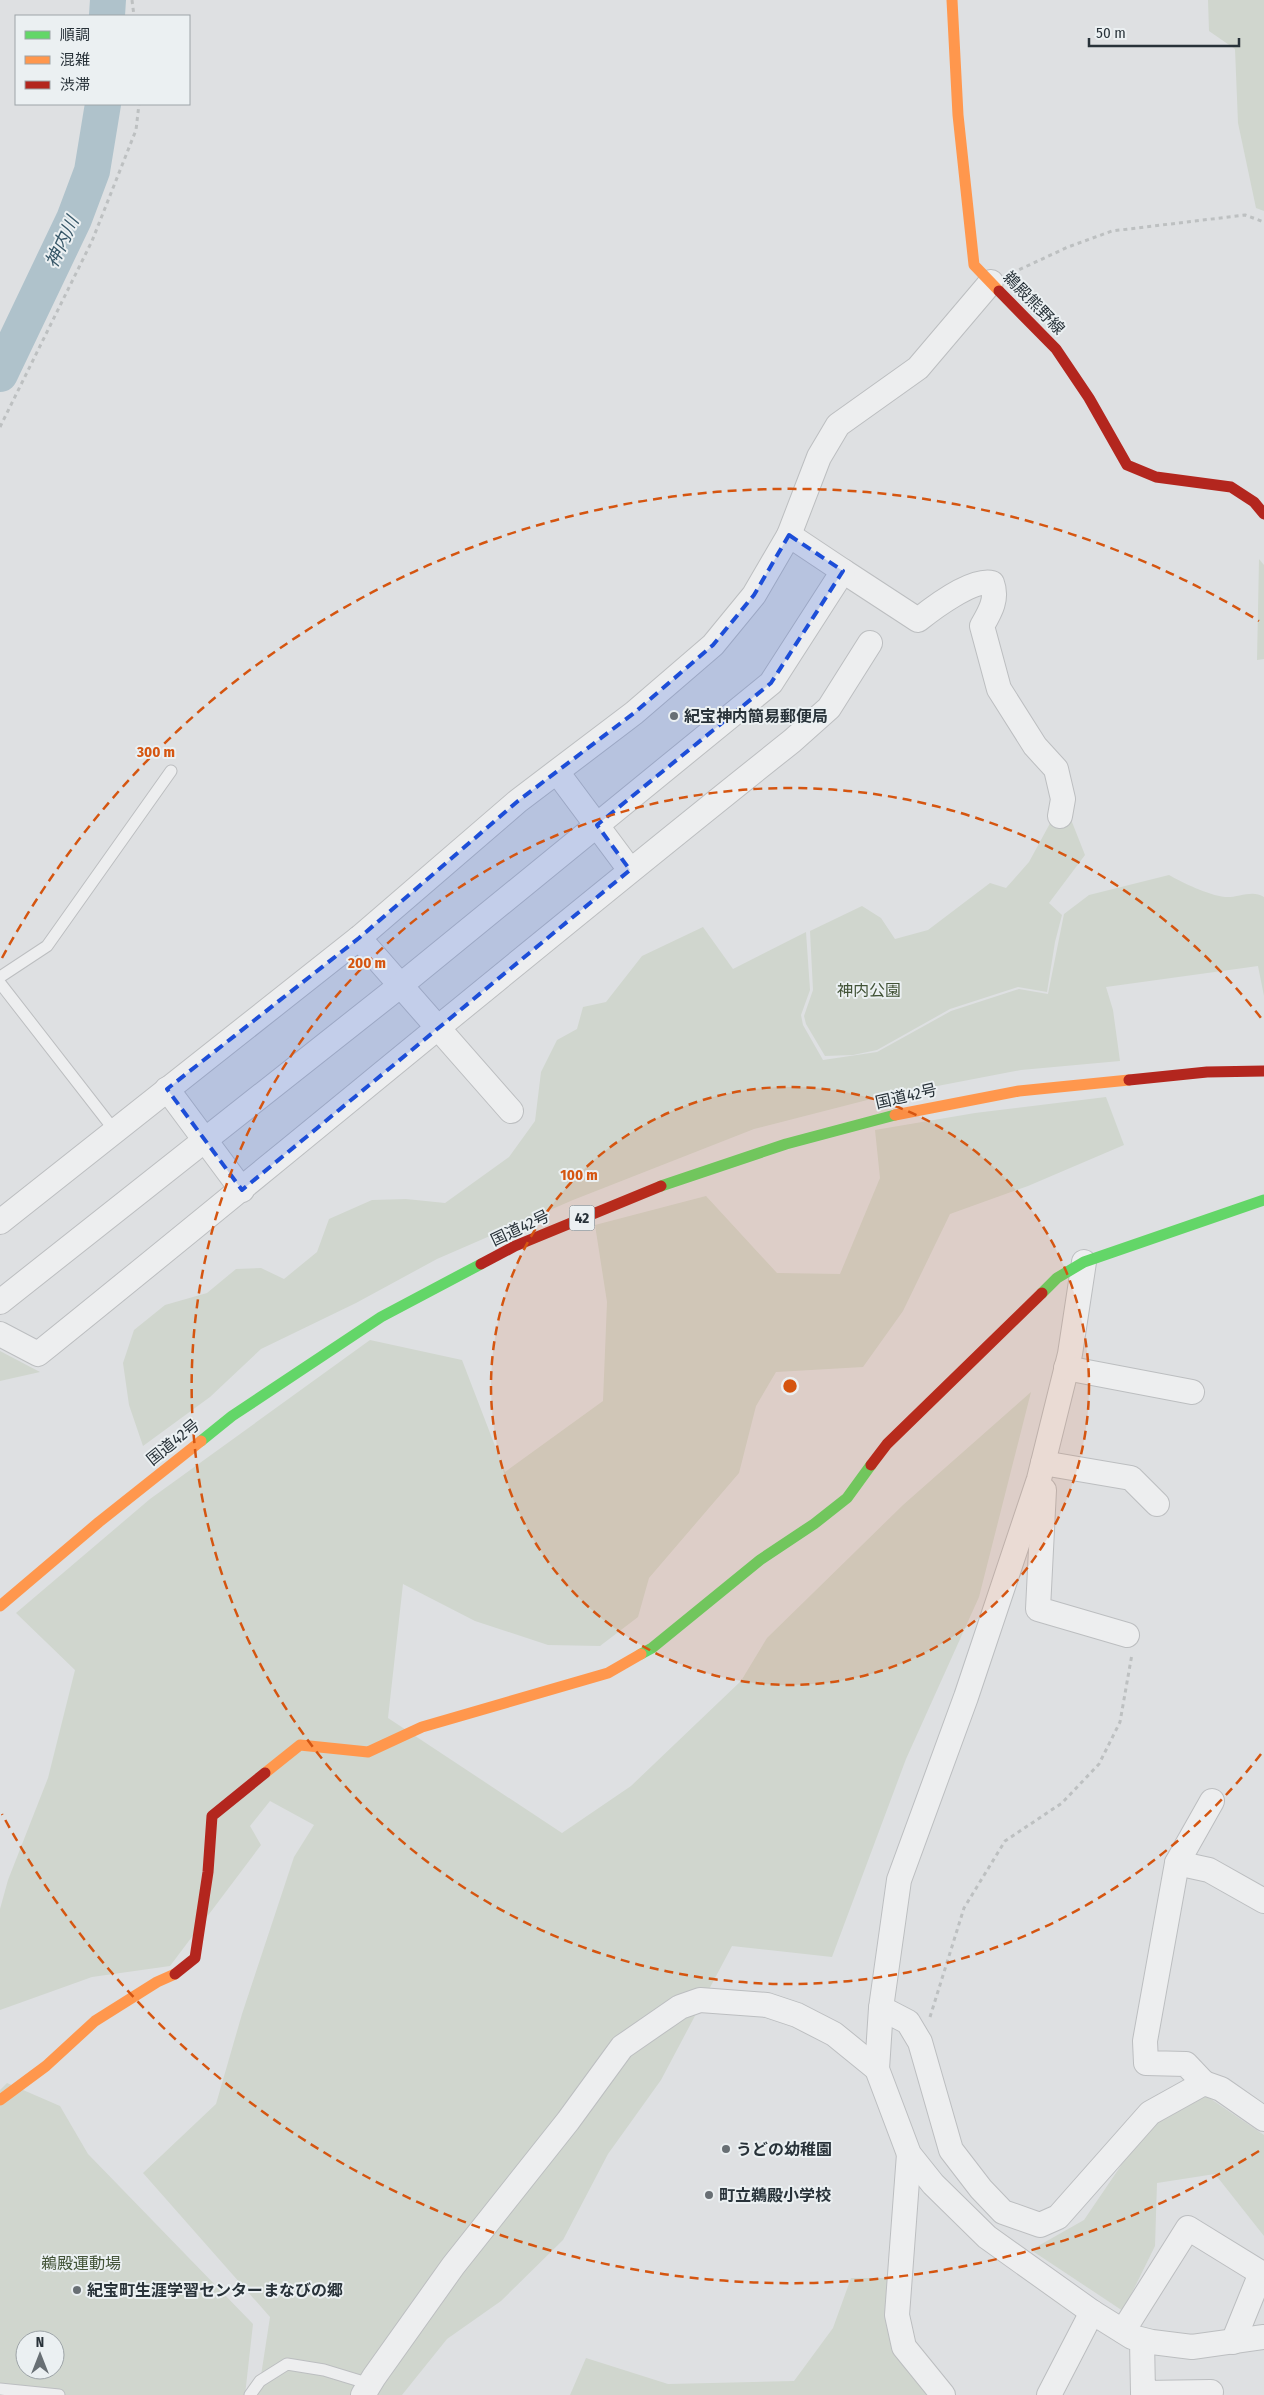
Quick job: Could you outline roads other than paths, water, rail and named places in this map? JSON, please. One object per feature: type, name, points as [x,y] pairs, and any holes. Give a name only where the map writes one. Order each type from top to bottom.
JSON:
[{"type":"main road","name":"鵜殿熊野線","points":[[952,0],[958,115],[974,265],[1056,349],[1089,398],[1115,447],[1127,465],[1156,477],[1231,487],[1254,502],[1264,514]]},
{"type":"main road","name":"国道42号","points":[[0,1606],[99,1522],[232,1416],[381,1318],[515,1246],[646,1191],[786,1144],[912,1110],[1019,1090],[1208,1072],[1264,1071]]},
{"type":"main road","points":[[0,2100],[46,2066],[95,2021],[173,1975],[196,1958],[208,1872],[212,1816],[300,1745],[368,1752],[422,1727],[496,1704],[548,1692],[608,1673],[652,1648],[760,1560],[814,1524],[847,1498],[887,1444],[1057,1278],[1084,1262],[1264,1200]]},
{"type":"street","points":[[0,1222],[359,938],[518,801],[634,713],[712,645],[754,595],[789,535],[819,457],[838,425],[918,368],[991,282]]},
{"type":"street","points":[[789,535],[918,620],[955,595],[985,581],[992,583],[995,591],[993,606],[982,626],[999,688],[1034,746],[1056,769],[1063,799],[1060,816]]},
{"type":"street","points":[[0,1302],[400,985],[771,682],[843,571]]},
{"type":"street","points":[[0,1334],[38,1354],[242,1190],[437,1026],[792,741],[829,708],[870,643]]},
{"type":"street","points":[[557,772],[630,870]]},
{"type":"street","points":[[359,938],[511,1111]]},
{"type":"street","points":[[167,1089],[242,1190]]},
{"type":"street","points":[[1084,1262],[1066,1368],[1041,1471],[966,1697],[899,1880],[881,2008],[877,2069],[909,2154],[933,2184],[987,2237],[1092,2312],[1132,2335],[1192,2347],[1264,2336]]},
{"type":"street","points":[[1066,1368],[1192,1392]]},
{"type":"street","points":[[1041,1471],[1131,1478],[1157,1504]]},
{"type":"street","points":[[1041,1471],[1044,1491],[1038,1609],[1130,1641]]},
{"type":"street","points":[[1212,1801],[1177,1863],[1145,2041],[1146,2063],[1186,2064],[1204,2083],[1221,2089],[1264,2119]]},
{"type":"street","points":[[1177,1863],[1209,1870],[1264,1901]]},
{"type":"street","points":[[367,2390],[454,2266],[568,2121],[622,2047],[680,2007],[700,2000],[767,2005],[797,2015],[834,2034],[877,2069]]},
{"type":"street","points":[[881,2008],[908,2022],[921,2046],[951,2150],[980,2189],[1003,2212],[1040,2225],[1058,2217],[1150,2112],[1204,2083]]},
{"type":"street","points":[[909,2154],[897,2315],[904,2347],[943,2395]]},
{"type":"street","points":[[1211,2392],[1143,2393],[1132,2335],[1188,2228],[1261,2273],[1233,2342]]},
{"type":"street","points":[[1049,2395],[1092,2312]]},
{"type":"lane","points":[[0,977],[47,946],[170,771]]},
{"type":"lane","points":[[0,983],[115,1131]]},
{"type":"lane","points":[[250,2395],[260,2381],[287,2364],[324,2370],[367,2390]]},
{"type":"lane","points":[[0,2390],[59,2395]]},
{"type":"waterway","name":"神内川","points":[[107,15],[108,0]]},
{"type":"waterway","name":"神内川","points":[[0,374],[74,219],[92,171],[103,105]]},
{"type":"place","name":"紀宝神内簡易郵便局","points":[[674,716]]},
{"type":"place","name":"うどの幼稚園","points":[[726,2149]]},
{"type":"place","name":"町立鵜殿小学校","points":[[709,2195]]},
{"type":"place","name":"紀宝町生涯学習センターまなびの郷","points":[[77,2290]]},
{"type":"park label","name":"神内公園","points":[[869,990]]},
{"type":"park label","name":"鵜殿運動場","points":[[81,2263]]}]
